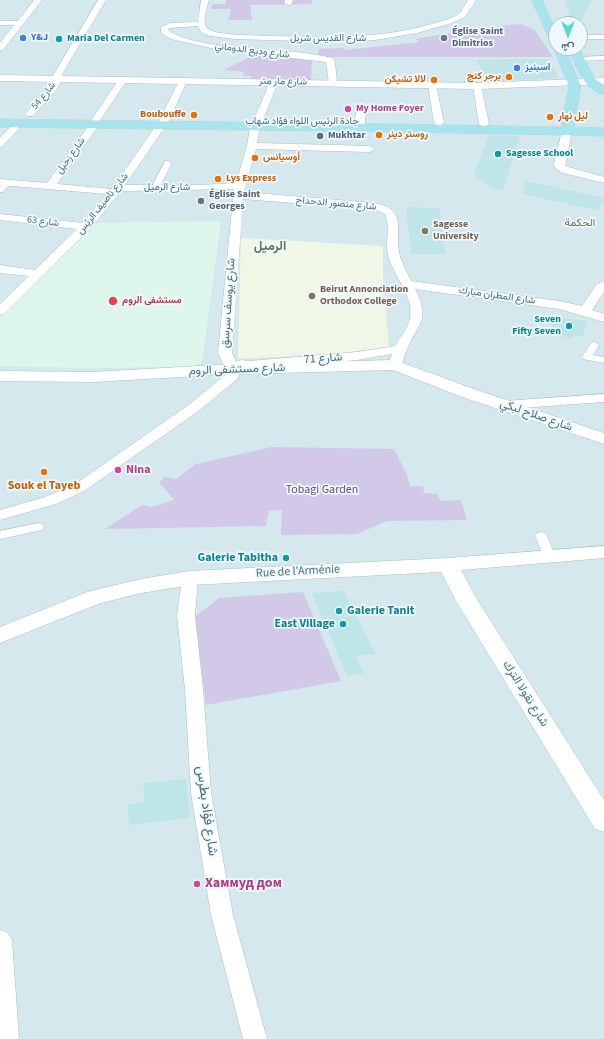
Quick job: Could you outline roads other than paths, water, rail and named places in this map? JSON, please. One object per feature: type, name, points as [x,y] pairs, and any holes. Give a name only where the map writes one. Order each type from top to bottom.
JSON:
[{"type":"highway","points":[[537,0],[548,24]]},
{"type":"highway","points":[[562,56],[571,83],[567,132]]},
{"type":"highway","points":[[577,56],[590,81],[604,91]]},
{"type":"highway","points":[[0,114],[30,114],[75,122]]},
{"type":"highway","name":"جادة الرئيس اللواء فؤاد شهاب","points":[[256,125],[361,116],[482,126]]},
{"type":"highway","name":"جادة الرئيس اللواء فؤاد شهاب","points":[[0,118],[95,123],[482,126]]},
{"type":"highway","points":[[0,128],[75,122]]},
{"type":"highway","name":"جادة الرئيس اللواء فؤاد شهاب","points":[[0,123],[75,122]]},
{"type":"highway","points":[[482,126],[561,137],[567,132],[604,124]]},
{"type":"highway","points":[[567,132],[604,130]]},
{"type":"street","points":[[0,48],[38,0]]},
{"type":"street","name":"شارع 54","points":[[30,114],[58,81],[57,78],[64,64],[102,0]]},
{"type":"street","points":[[200,24],[205,0]]},
{"type":"street","name":"شارع القديس شربل","points":[[200,24],[202,28],[209,32],[236,37],[334,40],[375,38],[417,32],[442,24],[462,15],[472,0]]},
{"type":"street","points":[[0,23],[21,23]]},
{"type":"street","name":"شارع وديع الدوماني","points":[[200,24],[170,25],[166,27],[164,32],[172,37],[184,41],[250,52],[329,60],[331,62],[333,83]]},
{"type":"street","points":[[588,37],[604,37]]},
{"type":"street","points":[[578,59],[604,58]]},
{"type":"street","name":"شارع مار متر","points":[[0,78],[477,86],[590,81]]},
{"type":"street","name":"شارع زحيل","points":[[48,187],[95,123],[123,80]]},
{"type":"street","name":"شارع ناصيف الريّس","points":[[0,311],[86,227],[116,190],[162,124],[183,81]]},
{"type":"street","points":[[590,81],[604,81]]},
{"type":"street","name":"شارع يوسف سرسق","points":[[233,369],[225,353],[239,191],[252,146],[256,125],[274,82]]},
{"type":"street","points":[[432,85],[439,123]]},
{"type":"street","points":[[477,86],[482,126]]},
{"type":"street","points":[[0,144],[14,128]]},
{"type":"street","points":[[567,132],[559,164],[560,168],[604,180]]},
{"type":"street","points":[[252,146],[370,149]]},
{"type":"street","points":[[155,188],[168,164]]},
{"type":"street","name":"شارع الرميل","points":[[2,185],[116,190],[155,188],[239,191]]},
{"type":"street","name":"شارع منصور الدحداح","points":[[239,191],[374,206],[390,212],[393,221],[392,248],[394,258],[407,284],[417,308],[418,315],[417,320],[400,348],[395,365]]},
{"type":"street","name":"شارع 63","points":[[0,217],[86,227]]},
{"type":"street","points":[[0,270],[38,274]]},
{"type":"street","name":"شارع المطران مبارك","points":[[407,284],[530,300],[585,311],[604,318]]},
{"type":"street","points":[[585,311],[601,287],[604,285]]},
{"type":"street","points":[[594,345],[587,357],[604,360]]},
{"type":"street","name":"شارع 71","points":[[225,353],[237,362],[249,365],[357,356],[400,348]]},
{"type":"street","name":"شارع مستشفى الروم","points":[[0,376],[93,377],[233,369],[395,365],[468,393]]},
{"type":"street","points":[[0,515],[68,495],[195,406],[232,376],[233,369]]},
{"type":"street","name":"شارع صلاح لبكي","points":[[468,393],[604,439]]},
{"type":"street","points":[[505,405],[604,398]]},
{"type":"street","points":[[0,535],[38,527]]},
{"type":"street","points":[[541,536],[549,556]]},
{"type":"street","name":"Rue de l'Arménie","points":[[0,635],[95,597],[141,586],[190,578],[448,565],[604,552]]},
{"type":"street","name":"شارع نقولا الترك","points":[[448,565],[467,601],[604,822]]},
{"type":"street","name":"شارع فؤاد بطرس","points":[[190,578],[186,616],[194,689],[201,793],[222,915],[255,1039]]},
{"type":"street","points":[[0,940],[7,1039]]},
{"type":"place","name":"Y&J","points":[[23,38]]},
{"type":"place","name":"Église Saint Dimitrios","points":[[444,38]]},
{"type":"place","name":"Maria Del Carmen","points":[[59,39]]},
{"type":"place","name":"اسبنيز","points":[[517,68]]},
{"type":"place","name":"برجر كنج","points":[[509,77]]},
{"type":"place","name":"لالا تشيكن","points":[[434,80]]},
{"type":"place","name":"My Home Foyer","points":[[348,109]]},
{"type":"place","name":"Boubouffe","points":[[194,115]]},
{"type":"place","name":"ليل نهار","points":[[550,117]]},
{"type":"place","name":"روستر دينر","points":[[379,135]]},
{"type":"place","name":"Mukhtar","points":[[320,136]]},
{"type":"place","name":"Sagesse School","points":[[498,154]]},
{"type":"place","name":"أوسيانس","points":[[255,158]]},
{"type":"place","name":"Lys Express","points":[[218,179]]},
{"type":"place","name":"Église Saint Georges","points":[[201,201]]},
{"type":"place","name":"Sagesse University","points":[[425,231]]},
{"type":"place","name":"Beirut Annonciation Orthodox College","points":[[312,296]]},
{"type":"place","name":"مستشفى الروم","points":[[113,301]]},
{"type":"place","name":"Seven Fifty Seven","points":[[569,326]]},
{"type":"place","name":"Nina","points":[[118,470]]},
{"type":"place","name":"Souk el Tayeb","points":[[44,472]]},
{"type":"place","name":"Galerie Tabitha","points":[[286,558]]},
{"type":"place","name":"Galerie Tanit","points":[[339,611]]},
{"type":"place","name":"East Village","points":[[343,624]]},
{"type":"place","name":"Хаммуд дом","points":[[197,884]]},
{"type":"district","name":"الحكمة","points":[[580,224]]},
{"type":"district","name":"الرميل","points":[[270,247]]},
{"type":"park label","name":"Tobagi Garden","points":[[322,490]]}]
